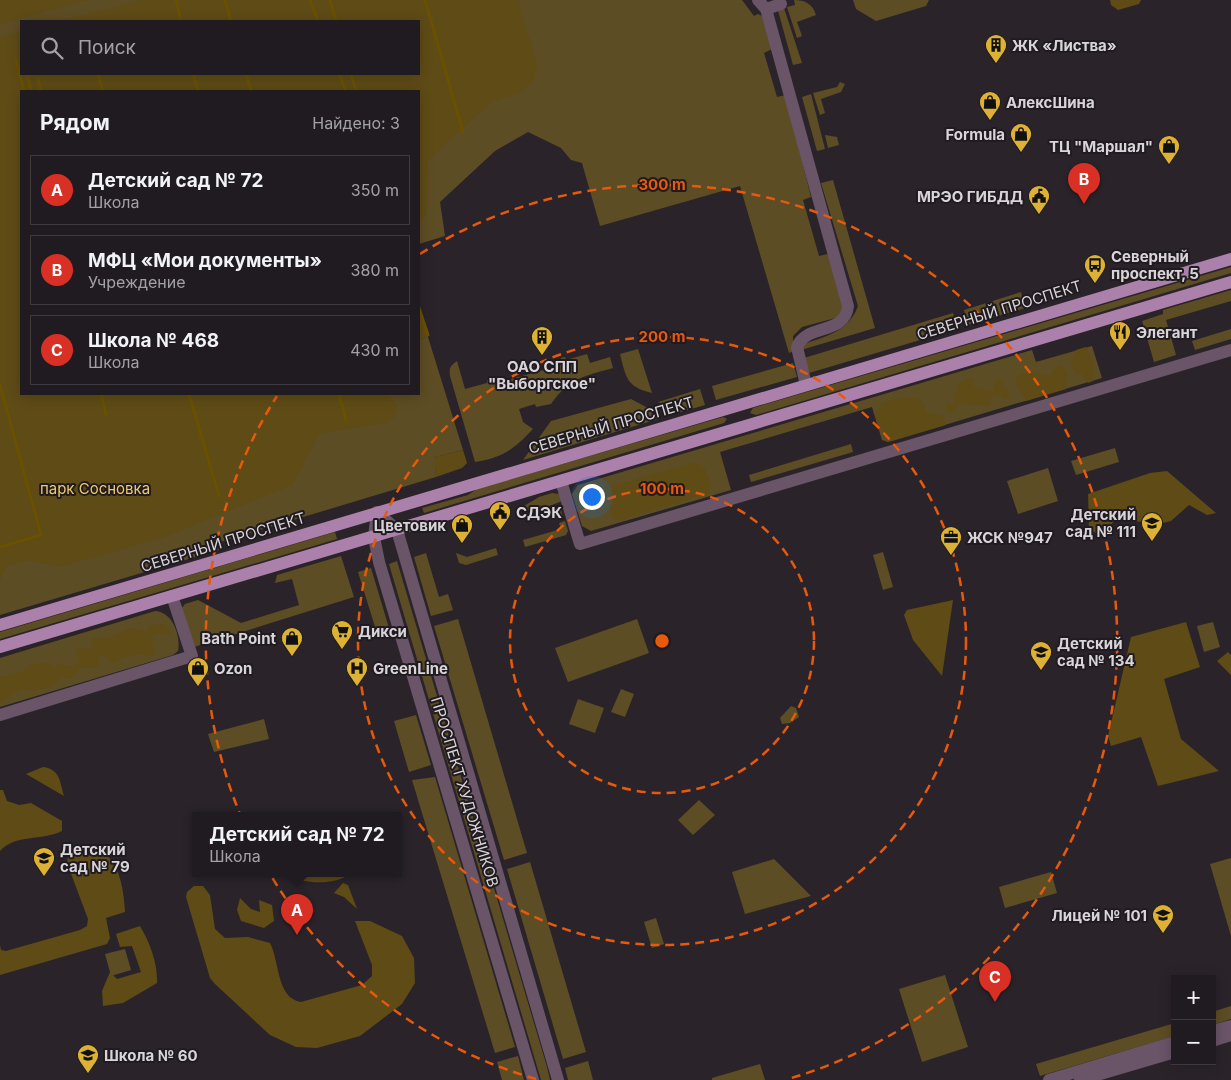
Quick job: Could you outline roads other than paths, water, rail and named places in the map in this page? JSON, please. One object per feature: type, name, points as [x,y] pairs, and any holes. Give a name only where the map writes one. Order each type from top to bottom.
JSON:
[{"type":"main road","name":"СЕВЕРНЫЙ ПРОСПЕКТ","points":[[0,625],[1231,259]]},
{"type":"main road","points":[[0,647],[1231,282]]},
{"type":"street","points":[[781,4],[762,4],[848,306],[843,320],[838,325],[804,337],[799,342],[797,347],[806,385]]},
{"type":"street","points":[[560,481],[580,544],[1231,350]]},
{"type":"street","points":[[377,512],[397,530]]},
{"type":"street","name":"ПРОСПЕКТ ХУДОЖНИКОВ","points":[[377,512],[374,537],[379,562],[533,1080]]},
{"type":"street","name":"ПРОСПЕКТ ХУДОЖНИКОВ","points":[[397,530],[558,1080]]},
{"type":"street","points":[[0,715],[192,656],[172,596]]},
{"type":"street","points":[[1216,1030],[1231,1026]]},
{"type":"street","points":[[1216,1040],[1231,1035]]},
{"type":"street","points":[[1049,1080],[1171,1043]]},
{"type":"street","points":[[1080,1080],[1171,1053]]},
{"type":"waterway","points":[[176,0],[181,20]]},
{"type":"waterway","points":[[225,0],[231,20]]},
{"type":"waterway","points":[[310,0],[318,20]]},
{"type":"waterway","points":[[330,0],[336,20]]},
{"type":"waterway","points":[[425,0],[463,132]]},
{"type":"waterway","points":[[16,60],[24,90]]},
{"type":"waterway","points":[[27,75],[31,90]]},
{"type":"waterway","points":[[98,75],[103,90]]},
{"type":"waterway","points":[[193,75],[198,90]]},
{"type":"waterway","points":[[246,75],[251,90]]},
{"type":"waterway","points":[[339,75],[346,90]]},
{"type":"waterway","points":[[351,75],[356,90]]},
{"type":"waterway","points":[[38,79],[41,90]]},
{"type":"waterway","points":[[420,311],[428,335]]},
{"type":"waterway","points":[[0,385],[41,535],[0,547]]},
{"type":"waterway","points":[[101,395],[106,415]]},
{"type":"waterway","points":[[189,395],[219,496]]},
{"type":"waterway","points":[[339,395],[346,420]]},
{"type":"place","name":"ЖК «Листва»","points":[[996,64]]},
{"type":"place","name":"АлексШина","points":[[990,121]]},
{"type":"place","name":"Formula","points":[[1021,153]]},
{"type":"place","name":"ТЦ \"Маршал\"","points":[[1169,165]]},
{"type":"place","name":"МФЦ «Мои документы»","points":[[1084,204]]},
{"type":"place","name":"МРЭО ГИБДД","points":[[1039,215]]},
{"type":"place","name":"Северный проспект, 5","points":[[1095,284]]},
{"type":"place","name":"Элегант","points":[[1120,351]]},
{"type":"place","name":"ОАО СПП \"Выборгское\"","points":[[542,356]]},
{"type":"place","name":"СДЭК","points":[[500,531]]},
{"type":"place","name":"Детский сад № 111","points":[[1152,542]]},
{"type":"place","name":"Цветовик","points":[[462,544]]},
{"type":"place","name":"ЖСК №947","points":[[951,556]]},
{"type":"place","name":"Дикси","points":[[342,650]]},
{"type":"place","name":"Bath Point","points":[[292,657]]},
{"type":"place","name":"Детский сад № 134","points":[[1041,671]]},
{"type":"place","name":"Ozon","points":[[198,687]]},
{"type":"place","name":"GreenLine","points":[[357,687]]},
{"type":"place","name":"Детский сад № 79","points":[[44,877]]},
{"type":"place","name":"Лицей № 101","points":[[1163,934]]},
{"type":"place","name":"Детский сад № 72","points":[[297,935]]},
{"type":"place","name":"Школа № 468","points":[[995,1002]]},
{"type":"place","name":"Школа № 60","points":[[88,1074]]},
{"type":"park label","name":"парк Сосновка","points":[[95,488]]}]
